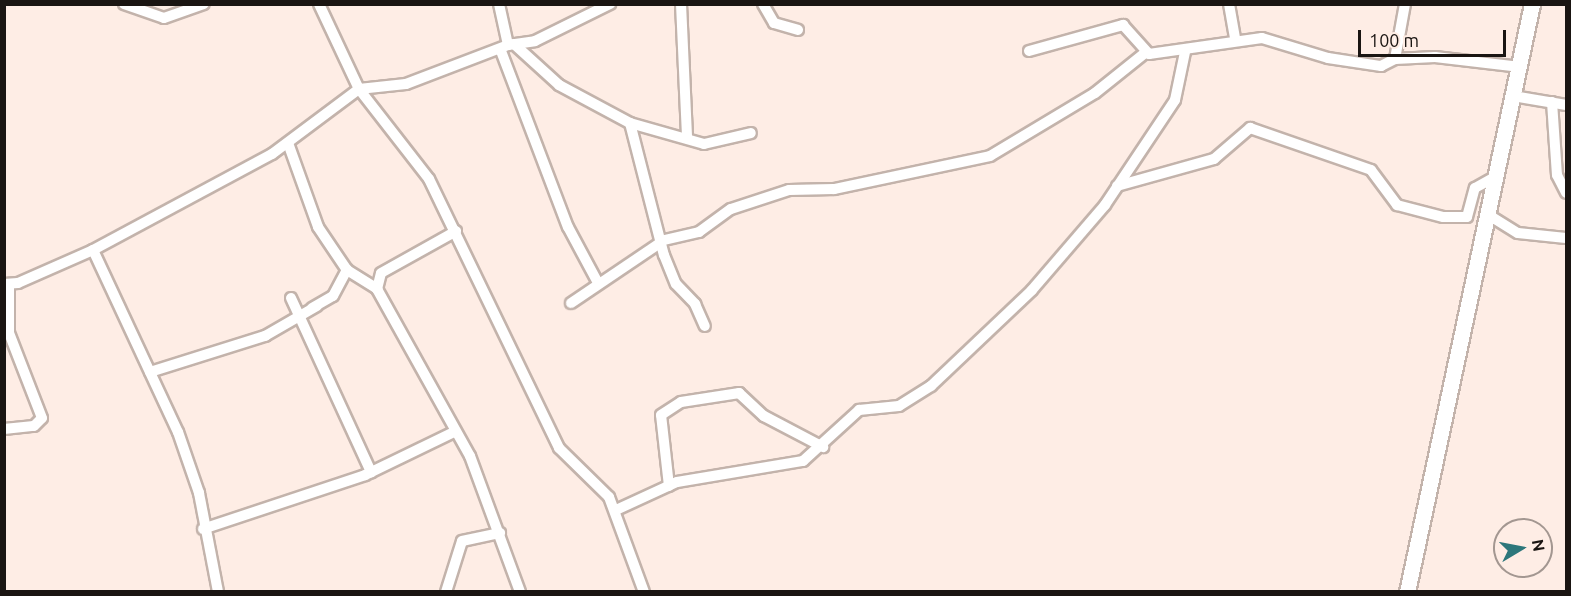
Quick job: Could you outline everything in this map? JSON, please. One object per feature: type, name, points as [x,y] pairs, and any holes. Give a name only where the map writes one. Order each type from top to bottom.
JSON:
[{"type":"main road","points":[[1407,591],[1532,4]]},
{"type":"street","points":[[124,4],[165,18],[204,4]]},
{"type":"street","points":[[319,4],[359,89],[429,180],[456,231],[559,448],[603,487],[616,510],[644,591]]},
{"type":"street","points":[[498,4],[508,47],[568,227],[597,282]]},
{"type":"street","points":[[4,429],[34,426],[42,418],[6,322],[7,285],[93,250],[288,143],[359,89],[406,84],[508,47],[546,37],[610,4]]},
{"type":"street","points":[[681,4],[687,138]]},
{"type":"street","points":[[763,4],[774,23],[798,30]]},
{"type":"street","points":[[1229,4],[1235,39]]},
{"type":"street","points":[[1395,59],[1405,4]]},
{"type":"street","points":[[1029,51],[1123,25],[1146,53]]},
{"type":"street","points":[[571,303],[597,282],[660,242],[694,234],[731,209],[789,190],[834,189],[990,156],[1091,96],[1146,53],[1185,52],[1235,39],[1262,38],[1328,58],[1381,66],[1395,59],[1435,57],[1520,67]]},
{"type":"street","points":[[508,47],[559,85],[630,123],[687,138],[724,142],[751,134]]},
{"type":"street","points":[[616,510],[669,486],[774,470],[823,447],[859,410],[899,406],[931,386],[1032,290],[1118,186],[1175,100],[1185,52]]},
{"type":"street","points":[[1513,96],[1566,105]]},
{"type":"street","points":[[1552,102],[1557,176],[1566,193]]},
{"type":"street","points":[[630,123],[660,242],[676,284],[695,304],[705,326]]},
{"type":"street","points":[[1118,186],[1208,161],[1250,128],[1371,170],[1397,205],[1443,217],[1467,217],[1475,188],[1495,177]]},
{"type":"street","points":[[288,143],[308,206],[347,270],[377,289],[481,479],[520,591]]},
{"type":"street","points":[[1487,214],[1518,234],[1566,238]]},
{"type":"street","points":[[377,289],[381,273],[456,231]]},
{"type":"street","points":[[93,250],[150,372],[196,485],[203,529],[218,591]]},
{"type":"street","points":[[150,372],[265,336],[301,318],[343,285],[347,270]]},
{"type":"street","points":[[284,288],[301,318],[371,472]]},
{"type":"street","points":[[291,298],[306,307],[317,306]]},
{"type":"street","points":[[669,486],[661,415],[681,402],[739,393],[764,416],[823,447]]},
{"type":"street","points":[[203,529],[371,472],[454,432]]},
{"type":"street","points":[[446,591],[462,541],[500,533]]}]
